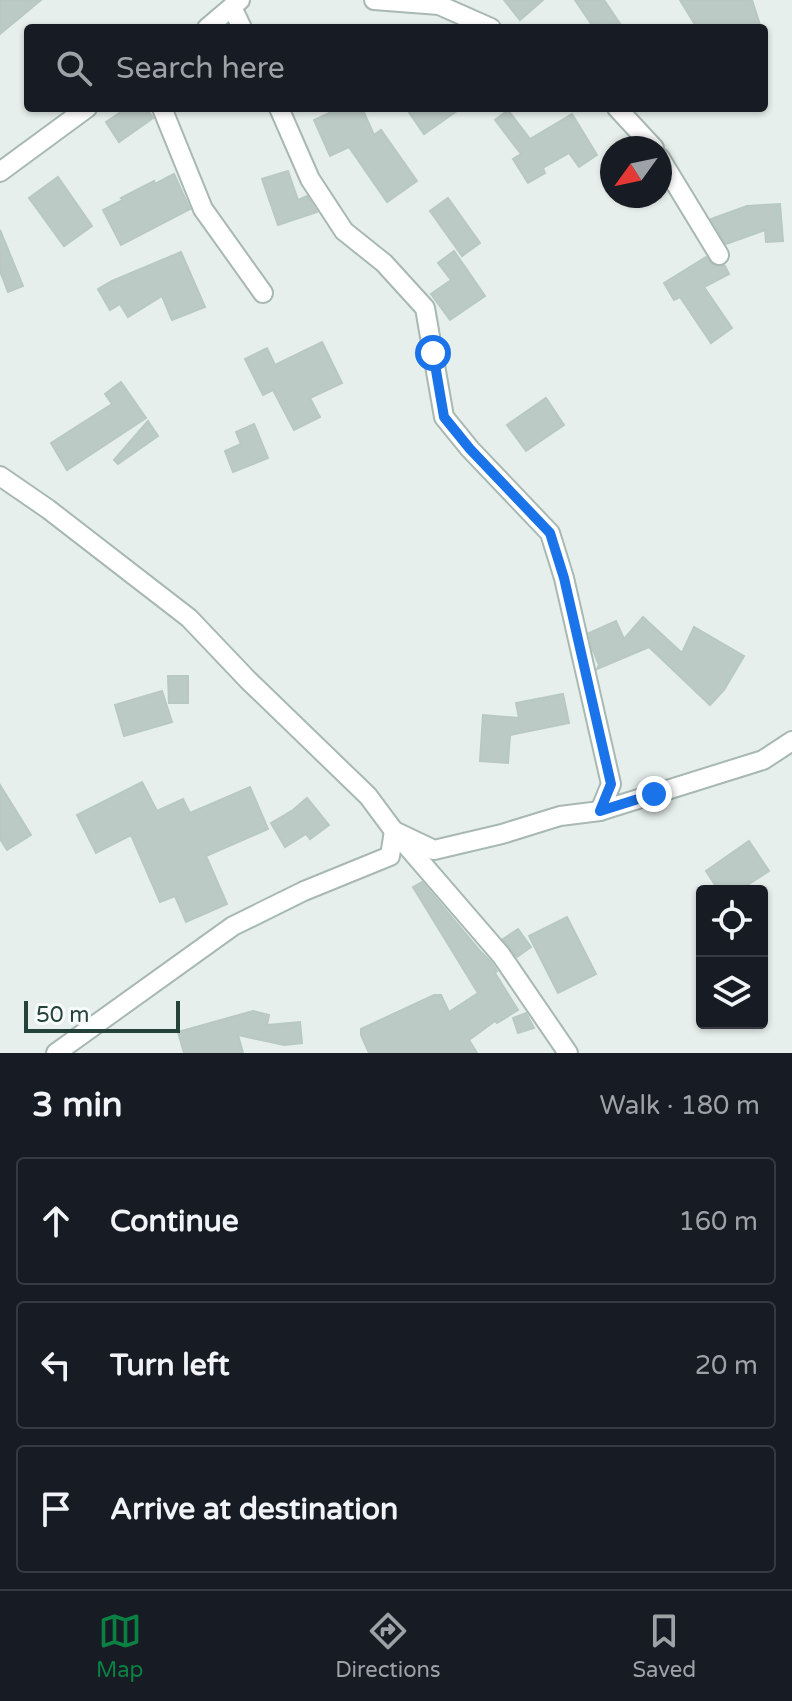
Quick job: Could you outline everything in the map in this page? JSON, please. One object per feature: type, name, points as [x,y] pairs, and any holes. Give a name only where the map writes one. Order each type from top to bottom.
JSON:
[{"type":"street","points":[[374,0],[439,5],[482,24]]},
{"type":"street","points":[[212,24],[236,4],[241,24]]},
{"type":"street","points":[[0,172],[82,112]]},
{"type":"street","points":[[164,112],[203,209],[263,293]]},
{"type":"street","points":[[281,112],[310,179],[344,231],[384,263],[425,308],[444,417],[550,533],[564,578],[611,784],[600,811]]},
{"type":"street","points":[[621,112],[643,136]]},
{"type":"street","points":[[672,178],[719,255]]},
{"type":"street","points":[[0,476],[48,509],[189,618],[368,796],[394,831],[501,955],[568,1053]]},
{"type":"street","points":[[394,831],[434,850],[560,816],[600,811],[763,760],[792,741]]},
{"type":"street","points":[[56,1053],[233,926],[304,891],[390,856],[394,831]]},
{"type":"building","points":[[0,0],[41,0],[0,34]]},
{"type":"building","points":[[504,0],[543,0],[520,20]]},
{"type":"building","points":[[575,0],[604,0],[620,24],[591,24]]},
{"type":"building","points":[[680,0],[752,0],[760,24],[695,24]]},
{"type":"building","points":[[121,112],[149,112],[153,118],[119,142],[106,122]]},
{"type":"building","points":[[331,112],[364,112],[374,135],[381,130],[417,181],[387,202],[349,147],[330,156],[314,120]]},
{"type":"building","points":[[409,112],[455,112],[424,134]]},
{"type":"building","points":[[510,112],[530,139],[572,114],[597,155],[579,167],[569,153],[543,168],[545,173],[528,183],[513,159],[521,154],[495,120]]},
{"type":"building","points":[[288,171],[298,200],[307,196],[317,212],[278,225],[262,179]]},
{"type":"building","points":[[174,174],[190,209],[121,245],[103,210],[154,181],[155,184]]},
{"type":"building","points":[[58,177],[92,226],[64,246],[29,198]]},
{"type":"building","points":[[448,198],[480,243],[462,256],[430,211]]},
{"type":"building","points":[[780,204],[783,241],[766,242],[765,230],[726,244],[711,219],[747,206]]},
{"type":"building","points":[[0,230],[23,286],[8,292],[0,271]]},
{"type":"building","points":[[454,251],[485,296],[450,320],[431,294],[451,280],[438,263]]},
{"type":"building","points":[[181,252],[205,307],[172,320],[162,296],[128,317],[120,304],[110,310],[98,289]]},
{"type":"building","points":[[706,257],[714,266],[725,266],[729,274],[704,287],[732,328],[711,343],[680,297],[674,300],[664,283]]},
{"type":"building","points":[[322,342],[342,383],[310,398],[320,417],[294,430],[273,390],[263,395],[245,359],[267,348],[275,365]]},
{"type":"building","points":[[121,382],[146,418],[67,470],[51,443],[112,404],[105,394]]},
{"type":"building","points":[[546,398],[564,425],[526,451],[507,425]]},
{"type":"building","points":[[148,421],[158,436],[118,464],[114,460]]},
{"type":"building","points":[[254,424],[268,458],[233,472],[225,451],[241,444],[236,432]]},
{"type":"building","points":[[643,617],[682,653],[694,627],[744,656],[724,690],[710,705],[649,647],[597,669],[599,665],[589,633],[616,621],[624,639]]},
{"type":"building","points":[[168,676],[188,676],[188,703],[169,703]]},
{"type":"building","points":[[162,691],[172,722],[124,736],[115,705]]},
{"type":"building","points":[[563,694],[569,723],[510,735],[508,763],[480,761],[483,715],[519,718],[516,703]]},
{"type":"building","points":[[142,782],[157,811],[183,799],[190,813],[250,787],[268,829],[206,856],[227,904],[186,922],[175,896],[160,902],[131,835],[96,853],[77,815]]},
{"type":"building","points":[[0,785],[31,835],[7,850],[0,839]]},
{"type":"building","points":[[307,798],[329,825],[310,839],[306,834],[285,847],[271,823]]},
{"type":"building","points":[[749,841],[769,871],[747,885],[715,885],[706,871]]},
{"type":"building","points":[[422,882],[491,962],[518,1010],[497,1023],[495,1021],[469,1040],[477,1053],[369,1053],[361,1035],[361,1029],[434,995],[441,995],[449,1012],[478,993],[413,887]]},
{"type":"building","points":[[567,917],[596,974],[558,993],[529,936]]},
{"type":"building","points":[[518,929],[531,947],[517,957],[503,939]]},
{"type":"building","points":[[253,1011],[269,1015],[267,1025],[300,1022],[302,1043],[284,1045],[238,1035],[243,1053],[184,1053],[178,1032]]},
{"type":"building","points":[[526,1013],[534,1028],[518,1033],[513,1018]]},
{"type":"route","points":[[433,353],[444,417],[550,533],[564,578],[611,784],[600,811],[654,794]]}]
